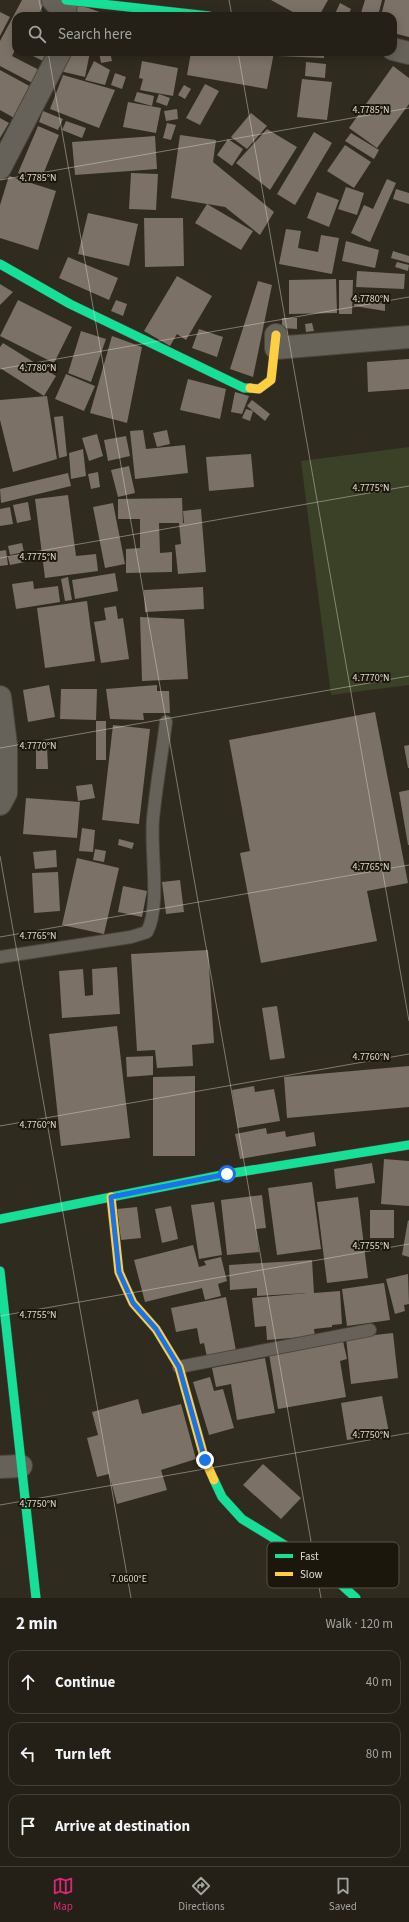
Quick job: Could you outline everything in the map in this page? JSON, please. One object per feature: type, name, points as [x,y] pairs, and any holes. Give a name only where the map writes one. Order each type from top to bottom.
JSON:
[{"type":"street","points":[[64,6],[151,12]]},
{"type":"street","points":[[397,50],[409,53]]},
{"type":"street","points":[[0,168],[58,56]]},
{"type":"street","points":[[0,264],[70,304],[244,388],[259,389],[271,380],[276,335]]},
{"type":"street","points":[[276,335],[276,348],[409,337]]},
{"type":"street","points":[[0,697],[6,745],[6,793],[0,804]]},
{"type":"street","points":[[0,1219],[227,1174],[409,1146]]},
{"type":"street","points":[[111,1197],[119,1272],[133,1303],[156,1329],[179,1367],[205,1460],[222,1497],[242,1519],[280,1542]]},
{"type":"street","points":[[0,1271],[10,1467],[36,1598]]},
{"type":"street","points":[[345,1588],[356,1598]]},
{"type":"lane","points":[[0,957],[131,937],[147,932],[151,924],[153,898],[153,821],[166,722]]},
{"type":"lane","points":[[179,1367],[370,1330]]},
{"type":"green space","points":[[409,447],[409,685],[331,695],[301,461]]},
{"type":"building","points":[[22,0],[46,0],[40,12],[16,12]]},
{"type":"building","points":[[271,0],[328,0],[321,12],[293,12]]},
{"type":"building","points":[[365,0],[382,0],[379,12],[361,12]]},
{"type":"building","points":[[385,0],[409,0],[409,37],[397,34],[397,12],[382,12]]},
{"type":"building","points":[[340,3],[351,9],[350,12],[336,12]]},
{"type":"building","points":[[77,4],[100,12],[74,12]]},
{"type":"building","points":[[0,12],[10,17],[0,36]]},
{"type":"building","points":[[12,19],[12,56],[45,73],[38,86],[0,66],[0,41]]},
{"type":"building","points":[[33,56],[51,56],[47,63]]},
{"type":"building","points":[[64,56],[89,56],[85,77],[60,71]]},
{"type":"building","points":[[100,56],[111,56],[112,61],[101,63]]},
{"type":"building","points":[[190,56],[273,56],[267,89],[187,75]]},
{"type":"building","points":[[277,56],[324,56],[324,58]]},
{"type":"building","points":[[94,61],[110,70],[105,85],[85,80]]},
{"type":"building","points":[[142,61],[178,68],[173,96],[140,90],[143,79],[139,78]]},
{"type":"building","points":[[306,62],[326,64],[325,78],[305,76]]},
{"type":"building","points":[[393,66],[409,78],[409,104],[377,148],[349,128]]},
{"type":"building","points":[[0,70],[33,88],[16,119],[0,110]]},
{"type":"building","points":[[115,73],[126,77],[122,89],[111,85]]},
{"type":"building","points":[[63,75],[115,90],[99,128],[50,109]]},
{"type":"building","points":[[302,79],[332,82],[327,120],[297,117]]},
{"type":"building","points":[[205,84],[219,91],[200,125],[186,118]]},
{"type":"building","points":[[184,85],[191,89],[185,99],[178,95]]},
{"type":"building","points":[[137,92],[154,96],[152,106],[134,101]]},
{"type":"building","points":[[159,94],[170,98],[167,106],[156,102]]},
{"type":"building","points":[[128,102],[161,108],[156,133],[123,127]]},
{"type":"building","points":[[177,109],[178,119],[166,121],[164,111]]},
{"type":"building","points":[[43,111],[63,119],[58,130],[39,122]]},
{"type":"building","points":[[251,113],[267,126],[247,149],[231,137]]},
{"type":"building","points":[[0,118],[9,123],[0,138]]},
{"type":"building","points":[[66,121],[86,128],[82,138],[62,130]]},
{"type":"building","points":[[167,123],[176,125],[171,140],[163,138]]},
{"type":"building","points":[[38,126],[59,135],[40,182],[18,173]]},
{"type":"building","points":[[267,129],[297,147],[270,190],[236,163]]},
{"type":"building","points":[[314,132],[332,143],[295,205],[277,194]]},
{"type":"building","points":[[351,133],[379,150],[374,159],[345,141]]},
{"type":"building","points":[[180,135],[216,140],[213,162],[274,212],[260,235],[225,207],[171,198]]},
{"type":"building","points":[[155,136],[157,169],[75,175],[72,142]]},
{"type":"building","points":[[228,139],[243,149],[232,166],[217,155]]},
{"type":"building","points":[[345,145],[371,162],[354,188],[327,171]]},
{"type":"building","points":[[131,173],[158,174],[156,210],[129,209]]},
{"type":"building","points":[[9,176],[56,191],[38,250],[0,238],[0,205]]},
{"type":"building","points":[[387,179],[396,183],[370,242],[351,233],[364,205],[373,209]]},
{"type":"building","points":[[346,187],[364,193],[357,215],[338,209]]},
{"type":"building","points":[[396,189],[409,193],[409,204],[393,199]]},
{"type":"building","points":[[317,192],[339,200],[329,227],[307,218]]},
{"type":"building","points":[[207,204],[253,231],[241,250],[195,223]]},
{"type":"building","points":[[88,213],[138,224],[129,266],[78,254]]},
{"type":"building","points":[[144,218],[183,218],[184,266],[145,267]]},
{"type":"building","points":[[286,229],[301,231],[298,248],[318,252],[321,235],[339,238],[332,274],[279,264]]},
{"type":"building","points":[[346,241],[379,250],[375,268],[342,261]]},
{"type":"building","points":[[393,251],[409,256],[409,263],[391,258]]},
{"type":"building","points":[[68,257],[118,278],[109,300],[59,278]]},
{"type":"building","points":[[397,262],[409,265],[408,271],[395,267]]},
{"type":"building","points":[[357,271],[405,274],[404,289],[356,287]]},
{"type":"building","points":[[177,276],[212,296],[186,340],[177,334],[170,346],[144,331]]},
{"type":"building","points":[[336,279],[337,313],[289,314],[289,280]]},
{"type":"building","points":[[339,280],[353,280],[352,314],[339,314]]},
{"type":"building","points":[[258,281],[272,285],[253,377],[230,369]]},
{"type":"building","points":[[0,284],[13,292],[0,305]]},
{"type":"building","points":[[355,293],[373,298],[373,302],[385,304],[385,311],[354,306]]},
{"type":"building","points":[[18,300],[72,327],[54,363],[0,336]]},
{"type":"building","points":[[116,300],[127,304],[123,316],[111,311]]},
{"type":"building","points":[[282,318],[297,318],[297,329],[282,328]]},
{"type":"building","points":[[312,323],[314,331],[306,332],[305,324]]},
{"type":"building","points":[[199,329],[223,337],[217,357],[192,348]]},
{"type":"building","points":[[81,331],[106,339],[91,382],[68,373]]},
{"type":"building","points":[[112,336],[142,347],[127,423],[90,413]]},
{"type":"building","points":[[3,343],[56,376],[44,396],[0,368],[0,347]]},
{"type":"building","points":[[409,359],[409,389],[368,392],[367,362]]},
{"type":"building","points":[[66,374],[95,386],[84,411],[55,399]]},
{"type":"building","points":[[188,379],[226,389],[220,419],[180,410]]},
{"type":"building","points":[[235,392],[249,396],[242,414],[231,412]]},
{"type":"building","points":[[47,396],[57,459],[13,472],[0,420],[0,400]]},
{"type":"building","points":[[252,400],[270,414],[265,421],[247,406]]},
{"type":"building","points":[[246,409],[253,411],[250,421],[242,418]]},
{"type":"building","points":[[63,416],[67,456],[59,458],[54,417]]},
{"type":"building","points":[[143,430],[146,449],[185,445],[188,473],[135,479],[130,431]]},
{"type":"building","points":[[167,430],[170,444],[157,447],[153,433]]},
{"type":"building","points":[[97,434],[103,456],[89,461],[82,438]]},
{"type":"building","points":[[126,436],[130,456],[108,461],[104,440]]},
{"type":"building","points":[[83,449],[86,476],[71,479],[69,453]]},
{"type":"building","points":[[251,454],[254,487],[209,491],[206,457]]},
{"type":"building","points":[[129,466],[135,493],[118,497],[111,470]]},
{"type":"building","points":[[98,472],[100,487],[91,489],[88,474]]},
{"type":"building","points":[[68,473],[71,486],[1,503],[0,489]]},
{"type":"building","points":[[68,495],[76,556],[96,554],[98,571],[45,578],[35,499]]},
{"type":"building","points":[[182,498],[183,523],[183,511],[201,509],[206,572],[178,574],[175,545],[181,544],[179,523],[159,523],[160,553],[172,552],[172,572],[126,573],[126,549],[140,548],[140,519],[118,519],[118,499]]},
{"type":"building","points":[[28,502],[31,520],[17,523],[13,505]]},
{"type":"building","points":[[113,503],[125,564],[105,568],[93,507]]},
{"type":"building","points":[[10,507],[13,524],[0,526],[0,509]]},
{"type":"building","points":[[22,543],[24,552],[10,555],[8,546]]},
{"type":"building","points":[[6,550],[8,565],[0,566],[0,551]]},
{"type":"building","points":[[23,554],[25,562],[10,565],[8,557]]},
{"type":"building","points":[[115,573],[118,591],[75,599],[72,580]]},
{"type":"building","points":[[68,577],[72,600],[65,601],[61,579]]},
{"type":"building","points":[[33,581],[34,589],[58,586],[60,602],[16,609],[12,584]]},
{"type":"building","points":[[203,587],[204,609],[145,612],[144,590]]},
{"type":"building","points":[[87,601],[95,661],[45,668],[37,608]]},
{"type":"building","points":[[116,606],[118,619],[123,618],[129,659],[101,663],[94,622],[106,620],[104,608]]},
{"type":"building","points":[[140,617],[184,619],[188,679],[142,681]]},
{"type":"building","points":[[49,685],[55,717],[28,722],[23,690]]},
{"type":"building","points":[[157,685],[157,691],[169,691],[170,713],[143,713],[144,720],[110,719],[106,689]]},
{"type":"building","points":[[61,689],[97,689],[96,720],[60,719]]},
{"type":"building","points":[[375,712],[408,883],[367,891],[377,941],[261,963],[240,853],[250,851],[229,740]]},
{"type":"building","points":[[96,721],[106,721],[106,760],[96,760]]},
{"type":"building","points":[[113,725],[150,729],[139,824],[102,820]]},
{"type":"building","points":[[36,745],[47,745],[48,769],[36,769]]},
{"type":"building","points":[[409,745],[409,768],[408,768],[404,746]]},
{"type":"building","points":[[92,784],[95,798],[78,801],[76,786]]},
{"type":"building","points":[[409,790],[409,845],[408,845],[399,792]]},
{"type":"building","points":[[26,798],[80,802],[77,838],[23,834]]},
{"type":"building","points":[[82,828],[95,830],[93,852],[79,851]]},
{"type":"building","points":[[119,839],[134,843],[132,849],[118,845]]},
{"type":"building","points":[[95,849],[106,851],[104,862],[93,860]]},
{"type":"building","points":[[56,850],[57,867],[35,869],[33,852]]},
{"type":"building","points":[[77,858],[119,868],[104,934],[62,925]]},
{"type":"building","points":[[58,872],[60,911],[34,913],[32,873]]},
{"type":"building","points":[[180,880],[184,912],[166,914],[162,882]]},
{"type":"building","points":[[123,886],[147,891],[142,917],[118,912]]},
{"type":"building","points":[[208,950],[214,1043],[192,1045],[193,1066],[157,1068],[155,1050],[137,1051],[131,954]]},
{"type":"building","points":[[117,967],[120,1014],[62,1018],[59,971],[83,969],[85,996],[93,995],[92,969]]},
{"type":"building","points":[[277,1006],[285,1058],[270,1060],[262,1008]]},
{"type":"building","points":[[117,1026],[130,1138],[61,1146],[49,1034]]},
{"type":"building","points":[[153,1056],[153,1075],[127,1077],[126,1057]]},
{"type":"building","points":[[409,1066],[409,1107],[287,1118],[284,1077]]},
{"type":"building","points":[[195,1076],[195,1156],[153,1156],[153,1077]]},
{"type":"building","points":[[254,1086],[255,1092],[274,1089],[280,1121],[238,1128],[232,1090]]},
{"type":"building","points":[[266,1128],[267,1134],[285,1131],[286,1137],[314,1132],[316,1146],[240,1159],[235,1134]]},
{"type":"building","points":[[384,1159],[409,1161],[409,1206],[381,1204]]},
{"type":"building","points":[[372,1163],[375,1183],[336,1189],[334,1169]]},
{"type":"building","points":[[312,1182],[321,1249],[277,1255],[268,1188]]},
{"type":"building","points":[[262,1195],[266,1228],[256,1229],[259,1252],[227,1255],[221,1200]]},
{"type":"building","points":[[358,1197],[368,1278],[327,1283],[317,1202]]},
{"type":"building","points":[[214,1202],[222,1255],[199,1259],[191,1205]]},
{"type":"building","points":[[171,1206],[178,1239],[162,1243],[155,1209]]},
{"type":"building","points":[[137,1207],[141,1238],[121,1240],[117,1209]]},
{"type":"building","points":[[370,1210],[394,1210],[394,1238],[370,1238]]},
{"type":"building","points":[[408,1220],[409,1221],[409,1257],[402,1255]]},
{"type":"building","points":[[193,1245],[199,1267],[206,1265],[204,1261],[221,1257],[227,1281],[218,1284],[221,1296],[205,1300],[202,1288],[145,1302],[134,1260]]},
{"type":"building","points":[[312,1260],[314,1293],[340,1291],[342,1324],[314,1329],[315,1336],[267,1340],[266,1326],[255,1327],[252,1298],[307,1293],[257,1296],[257,1288],[230,1290],[229,1265]]},
{"type":"building","points":[[408,1274],[409,1304],[404,1305],[405,1311],[395,1314],[386,1279]]},
{"type":"building","points":[[384,1283],[390,1320],[347,1326],[342,1289]]},
{"type":"building","points":[[226,1297],[236,1351],[207,1357],[204,1343],[200,1344],[197,1328],[176,1332],[171,1308]]},
{"type":"building","points":[[393,1333],[398,1378],[351,1384],[346,1338]]},
{"type":"building","points":[[343,1341],[347,1359],[340,1361],[346,1397],[278,1409],[269,1354]]},
{"type":"building","points":[[265,1358],[275,1413],[237,1420],[231,1384],[216,1387],[212,1368]]},
{"type":"building","points":[[210,1377],[214,1391],[223,1389],[234,1428],[209,1435],[193,1382]]},
{"type":"building","points":[[382,1396],[389,1433],[347,1440],[341,1403]]},
{"type":"building","points":[[138,1399],[142,1414],[181,1404],[196,1459],[161,1470],[167,1490],[117,1504],[109,1474],[97,1477],[87,1438],[98,1435],[92,1412]]},
{"type":"building","points":[[263,1464],[301,1498],[281,1519],[243,1485]]},
{"type":"traffic: fast","points":[[66,0],[173,12]]},
{"type":"traffic: fast","points":[[0,264],[70,304],[244,388],[250,388]]},
{"type":"traffic: fast","points":[[0,1219],[227,1174],[409,1145]]},
{"type":"traffic: fast","points":[[0,1271],[36,1598]]},
{"type":"traffic: fast","points":[[214,1480],[222,1497],[242,1519],[280,1542]]},
{"type":"traffic: fast","points":[[345,1588],[356,1598]]},
{"type":"traffic: slow","points":[[250,388],[259,389],[271,380],[276,335]]},
{"type":"traffic: slow","points":[[111,1197],[119,1272],[133,1303],[156,1329],[179,1367],[205,1460],[214,1480]]},
{"type":"route","points":[[205,1460],[179,1367],[156,1329],[133,1303],[119,1272],[111,1197],[227,1174]]}]
